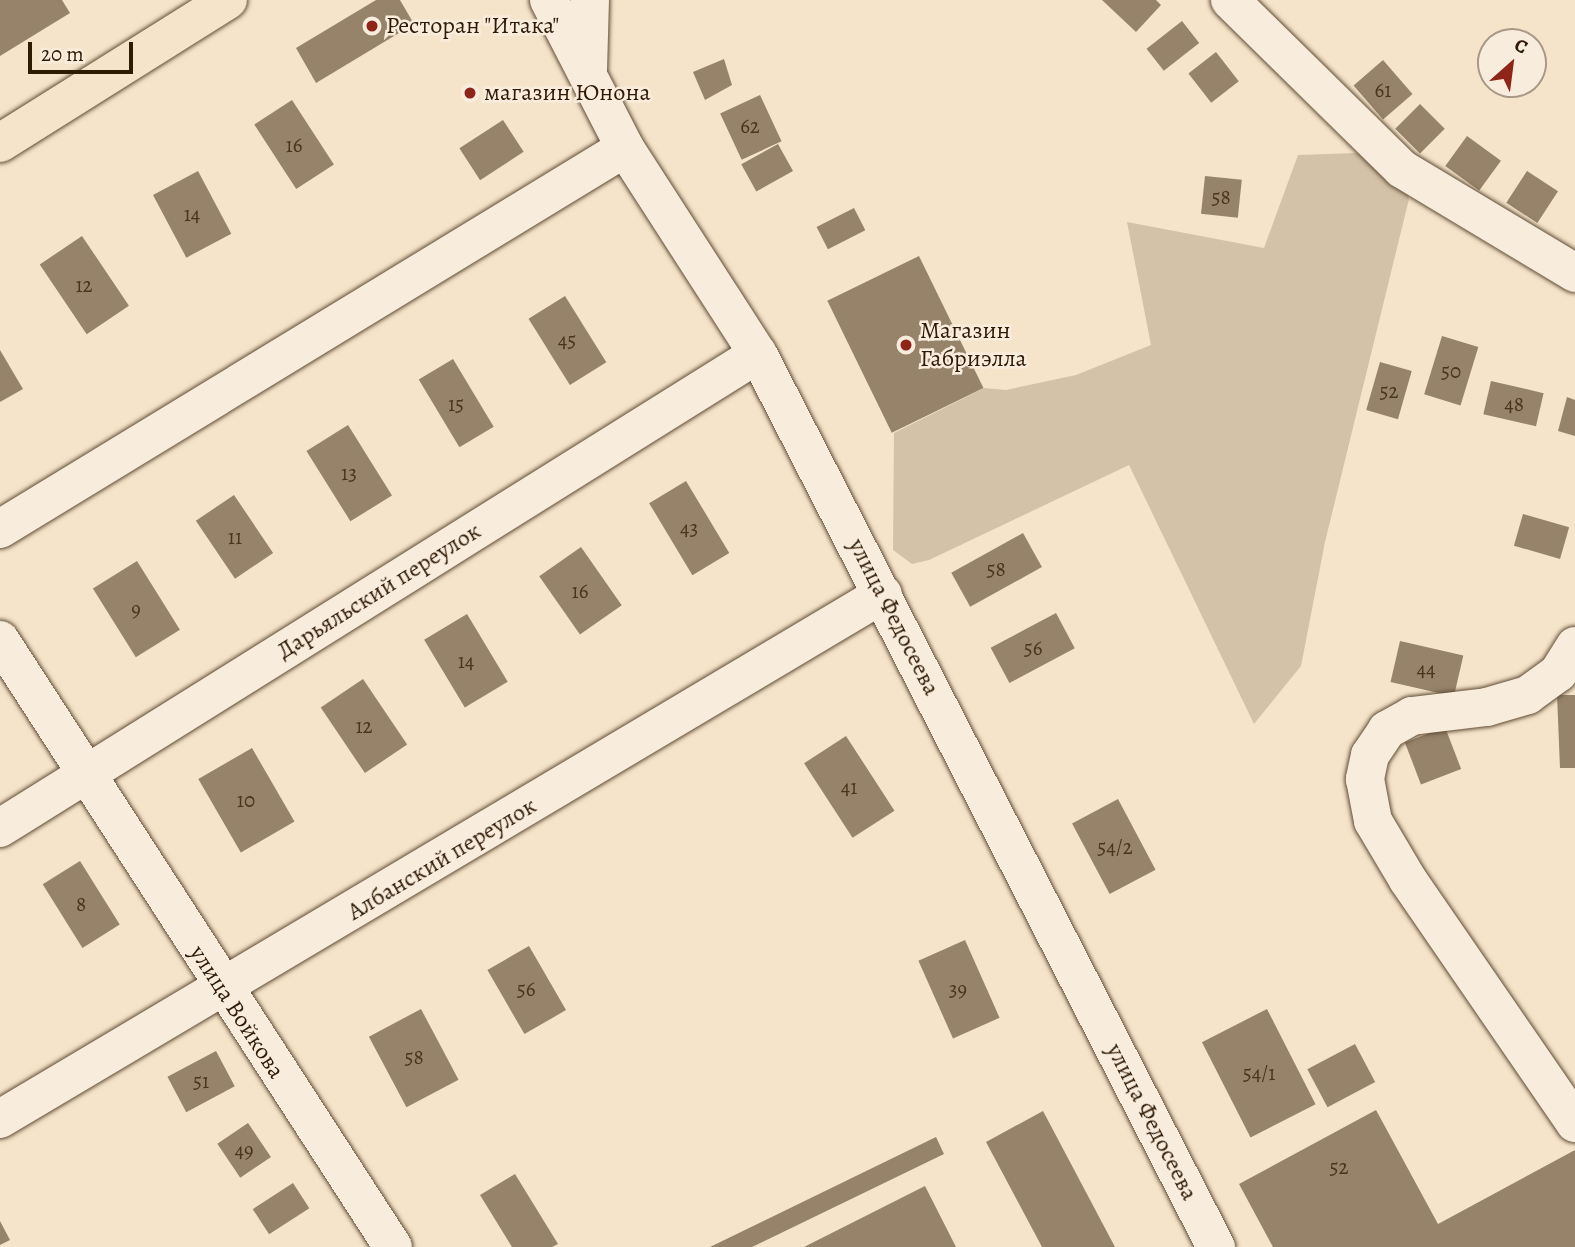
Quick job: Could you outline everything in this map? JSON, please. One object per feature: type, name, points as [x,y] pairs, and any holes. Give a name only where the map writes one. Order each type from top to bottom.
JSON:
[{"type":"main road","points":[[0,143],[229,0]]},
{"type":"street","name":"улица Федосеева","points":[[549,0],[625,148],[758,354],[1216,1247]]},
{"type":"street","points":[[588,76],[590,0]]},
{"type":"street","points":[[1230,0],[1402,169],[1575,273]]},
{"type":"street","points":[[0,529],[625,148]]},
{"type":"street","name":"Дарьяльский переулок","points":[[0,828],[758,354]]},
{"type":"street","name":"Албанский переулок","points":[[0,1119],[222,991],[883,594]]},
{"type":"street","name":"улица Войкова","points":[[0,640],[381,1243]]},
{"type":"street","points":[[1575,646],[1558,673],[1528,695],[1486,707],[1412,716],[1387,730],[1370,755],[1365,779],[1373,821],[1408,880],[1575,1123]]},
{"type":"shaded area","points":[[1356,153],[1402,169],[1409,199],[1325,542],[1301,666],[1254,724],[1129,465],[929,560],[912,564],[893,550],[894,433],[984,388],[1006,390],[1076,375],[1151,345],[1127,222],[1264,248],[1298,155]]},
{"type":"building","points":[[0,0],[62,0],[70,13],[0,56]]},
{"type":"building","points":[[376,0],[400,0],[414,24],[316,83],[296,48]]},
{"type":"building","points":[[1102,0],[1156,0],[1161,5],[1136,32]]},
{"type":"building","points":[[1182,21],[1199,43],[1164,71],[1147,49]]},
{"type":"building","points":[[1216,52],[1239,81],[1211,103],[1188,74]]},
{"type":"building","points":[[724,59],[732,85],[705,100],[693,72]]},
{"type":"building","points":[[1383,60],[1413,94],[1383,120],[1354,86]]},
{"type":"building","points":[[760,95],[782,141],[742,160],[720,114]]},
{"type":"building","points":[[292,100],[334,165],[296,189],[254,125]]},
{"type":"building","points":[[1420,104],[1445,129],[1420,153],[1395,129]]},
{"type":"building","points":[[503,120],[524,152],[480,180],[459,148]]},
{"type":"building","points":[[1467,136],[1501,161],[1479,191],[1445,166]]},
{"type":"building","points":[[778,144],[793,171],[756,191],[741,164]]},
{"type":"building","points":[[198,171],[231,234],[186,258],[153,195]]},
{"type":"building","points":[[1527,171],[1558,191],[1537,223],[1506,203]]},
{"type":"building","points":[[1205,176],[1242,180],[1238,218],[1201,214]]},
{"type":"building","points":[[854,208],[865,230],[828,249],[817,227]]},
{"type":"building","points":[[82,236],[129,306],[87,334],[40,265]]},
{"type":"building","name":"Магазин Габриэлла","points":[[919,256],[983,388],[892,433],[827,301]]},
{"type":"building","points":[[565,296],[606,362],[570,385],[529,319]]},
{"type":"building","points":[[1442,336],[1478,347],[1461,405],[1424,394]]},
{"type":"building","points":[[0,350],[23,389],[0,402]]},
{"type":"building","points":[[453,359],[494,427],[459,447],[419,380]]},
{"type":"building","points":[[1380,362],[1412,371],[1398,419],[1366,410]]},
{"type":"building","points":[[1491,381],[1544,393],[1536,426],[1483,414]]},
{"type":"building","points":[[1567,397],[1575,400],[1575,436],[1558,431]]},
{"type":"building","points":[[348,425],[392,495],[350,521],[306,451]]},
{"type":"building","points":[[686,481],[729,553],[692,575],[649,503]]},
{"type":"building","points":[[234,495],[273,553],[235,579],[196,521]]},
{"type":"building","points":[[1523,514],[1569,527],[1560,559],[1514,546]]},
{"type":"building","points":[[1023,533],[1042,567],[970,607],[951,573]]},
{"type":"building","points":[[581,547],[622,605],[580,634],[539,576]]},
{"type":"building","points":[[137,561],[180,630],[136,657],[93,589]]},
{"type":"building","points":[[1056,613],[1075,648],[1009,683],[991,648]]},
{"type":"building","points":[[467,614],[508,682],[465,707],[424,640]]},
{"type":"building","points":[[1400,641],[1463,656],[1454,697],[1391,682]]},
{"type":"building","points":[[363,679],[407,744],[365,773],[321,708]]},
{"type":"building","points":[[1557,695],[1575,695],[1575,768],[1560,768]]},
{"type":"building","points":[[1445,727],[1461,769],[1421,784],[1405,742]]},
{"type":"building","points":[[846,736],[894,811],[853,838],[804,763]]},
{"type":"building","points":[[252,748],[294,822],[241,853],[198,779]]},
{"type":"building","points":[[1118,799],[1156,870],[1110,894],[1072,823]]},
{"type":"building","points":[[80,861],[120,925],[82,948],[43,884]]},
{"type":"building","points":[[965,940],[1000,1018],[953,1038],[918,961]]},
{"type":"building","points":[[529,946],[566,1010],[524,1034],[487,970]]},
{"type":"building","points":[[421,1009],[459,1080],[406,1107],[369,1037]]},
{"type":"building","points":[[1267,1009],[1316,1104],[1251,1137],[1202,1042]]},
{"type":"building","points":[[1355,1044],[1375,1082],[1328,1107],[1307,1069]]},
{"type":"building","points":[[216,1051],[235,1086],[186,1112],[167,1077]]},
{"type":"building","points":[[1376,1110],[1438,1224],[1575,1150],[1575,1247],[1273,1247],[1239,1184]]},
{"type":"building","points":[[1043,1111],[1115,1247],[1042,1247],[986,1142]]},
{"type":"building","points":[[248,1123],[271,1157],[240,1178],[217,1144]]},
{"type":"building","points":[[936,1137],[944,1154],[752,1247],[710,1247]]},
{"type":"building","points":[[515,1174],[558,1244],[552,1247],[512,1247],[480,1195]]},
{"type":"building","points":[[293,1183],[309,1208],[269,1234],[253,1209]]},
{"type":"building","points":[[925,1186],[956,1247],[804,1247]]},
{"type":"building","points":[[0,1221],[10,1240],[0,1245]]},
{"type":"place","name":"Ресторан \"Итака\"","points":[[372,26]]},
{"type":"place","name":"магазин Юнона","points":[[470,93]]},
{"type":"place","name":"Магазин Габриэлла","points":[[906,345]]}]
